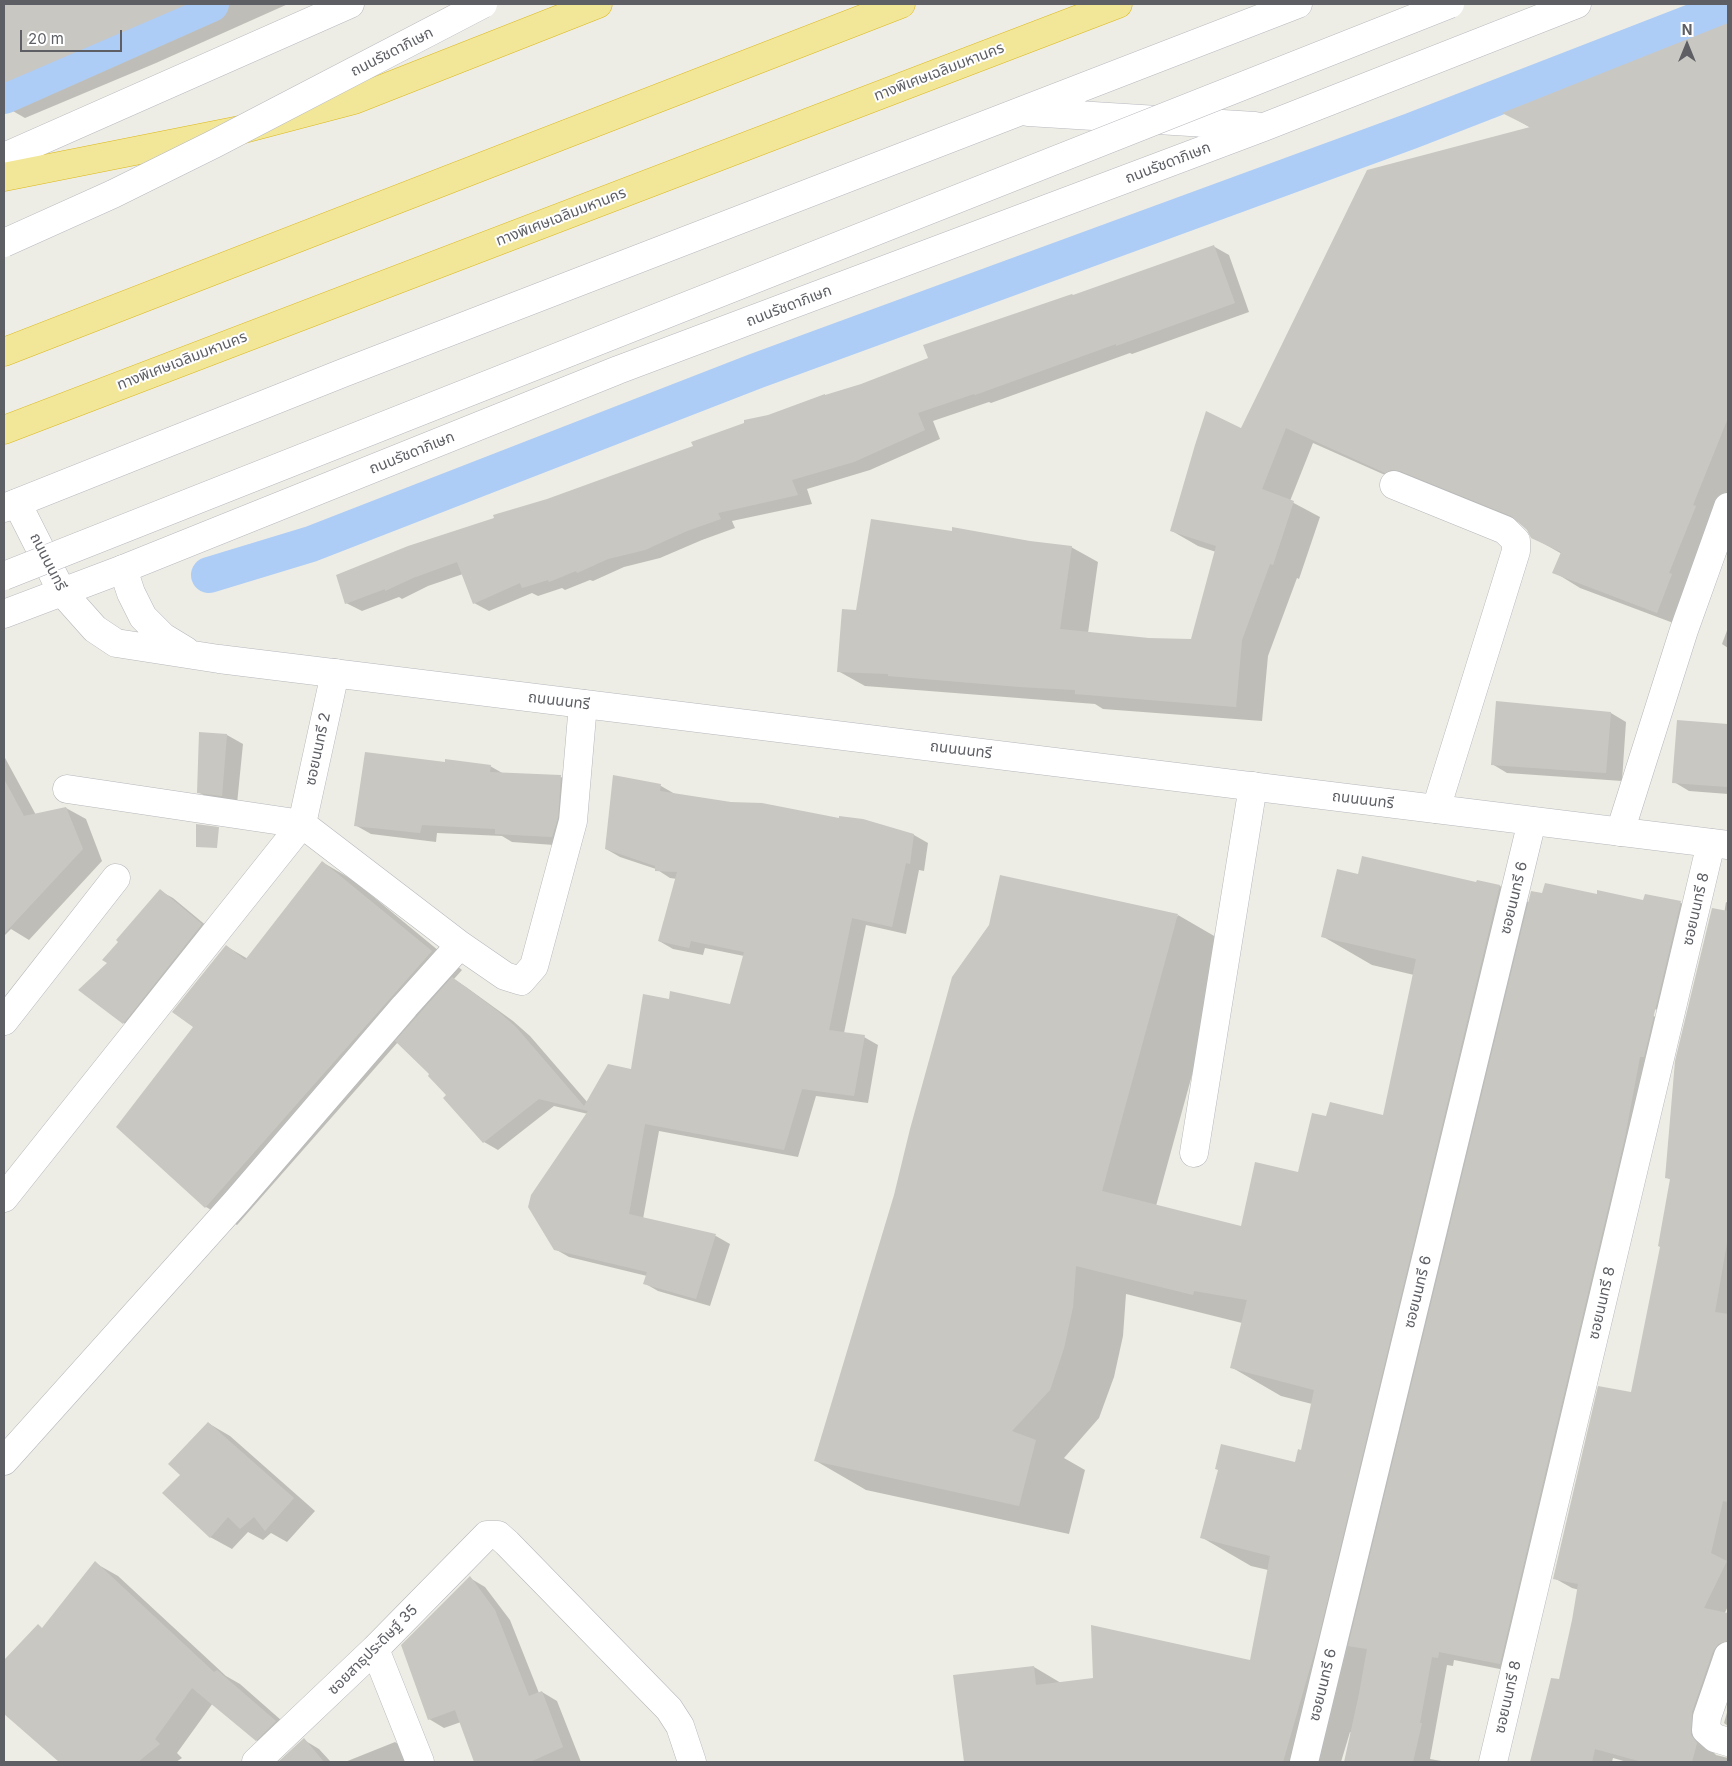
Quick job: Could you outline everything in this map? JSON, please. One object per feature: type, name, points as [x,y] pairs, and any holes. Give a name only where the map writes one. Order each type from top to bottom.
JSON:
[{"type":"highway","points":[[4,177],[240,130],[354,100],[598,4]]},
{"type":"highway","points":[[4,352],[901,4]]},
{"type":"highway","name":"ทางพิเศษเฉลิมมหานคร","points":[[4,430],[1118,4]]},
{"type":"street","points":[[4,157],[350,4]]},
{"type":"street","name":"ถนนรัชดาภิเษก","points":[[4,243],[113,194],[206,148],[484,4]]},
{"type":"street","points":[[10,506],[362,365],[1298,4]]},
{"type":"street","points":[[4,576],[1450,4]]},
{"type":"street","name":"ถนนรัชดาภิเษก","points":[[4,614],[124,569],[628,367],[1264,127],[1577,4]]},
{"type":"street","points":[[1020,111],[1264,127]]},
{"type":"street","points":[[1394,485],[1505,530],[1516,541],[1516,551],[1436,809]]},
{"type":"street","name":"ถนนนนทรี","points":[[10,506],[62,592],[95,629],[116,643],[335,673],[1720,844]]},
{"type":"street","points":[[1620,832],[1684,630],[1728,507]]},
{"type":"street","name":"ถนนนนทรี","points":[[124,569],[131,593],[143,617],[164,636],[194,655]]},
{"type":"street","name":"ซอยนนทรี 2","points":[[302,824],[335,673]]},
{"type":"street","points":[[67,789],[302,824],[460,945],[505,976],[521,981],[534,966],[573,821],[583,704]]},
{"type":"street","points":[[1194,1153],[1253,786]]},
{"type":"street","name":"ซอยนนทรี 6","points":[[1304,1762],[1532,821]]},
{"type":"street","points":[[4,1198],[302,824]]},
{"type":"street","name":"ซอยนนทรี 8","points":[[1493,1762],[1720,844]]},
{"type":"street","points":[[4,1021],[116,878]]},
{"type":"street","points":[[4,1461],[237,1201],[460,945]]},
{"type":"street","name":"ซอยสาธุประดิษฐ์ 35","points":[[256,1762],[375,1648],[487,1535],[498,1535],[669,1709],[680,1726],[692,1762]]},
{"type":"street","points":[[375,1648],[420,1762]]},
{"type":"street","points":[[1717,1736],[1707,1717],[1728,1656]]},
{"type":"building","points":[[4,4],[188,4],[4,83]]},
{"type":"building","points":[[1728,23],[1728,418],[1693,505],[1696,506],[1669,573],[1672,574],[1657,613],[1552,573],[1561,552],[1531,538],[1527,530],[1511,516],[1400,471],[1391,470],[1385,473],[1286,428],[1262,489],[1294,501],[1273,565],[1270,564],[1242,640],[1236,707],[1075,694],[1075,690],[888,676],[888,674],[837,672],[842,609],[856,610],[871,519],[952,531],[952,527],[1030,541],[1072,546],[1060,629],[1149,638],[1191,639],[1216,546],[1170,531],[1206,411],[1241,428],[1367,170],[1530,127],[1502,113]]},
{"type":"building","points":[[1214,245],[1235,303],[975,395],[918,413],[925,430],[854,462],[792,480],[798,495],[718,513],[721,519],[687,531],[645,550],[608,559],[577,573],[576,571],[549,582],[548,580],[522,588],[520,583],[473,604],[457,562],[413,578],[385,591],[385,589],[345,604],[336,575],[408,546],[494,518],[493,515],[547,499],[693,446],[691,442],[744,423],[744,420],[768,415],[825,394],[861,384],[928,358],[923,345]]},
{"type":"building","points":[[1496,701],[1611,712],[1606,773],[1491,765]]},
{"type":"building","points":[[1677,720],[1728,724],[1728,787],[1672,783]]},
{"type":"building","points":[[199,732],[227,734],[222,796],[197,793]]},
{"type":"building","points":[[365,752],[445,762],[445,759],[491,765],[490,772],[561,775],[558,818],[552,837],[495,834],[495,829],[422,825],[420,833],[354,826]]},
{"type":"building","points":[[613,775],[661,784],[660,791],[731,802],[762,803],[839,818],[839,816],[863,819],[914,834],[910,864],[906,863],[892,927],[852,918],[829,1030],[865,1035],[854,1096],[802,1089],[784,1150],[645,1124],[629,1214],[716,1234],[696,1299],[643,1284],[647,1272],[554,1250],[528,1207],[531,1195],[588,1111],[539,1099],[483,1143],[443,1098],[446,1095],[428,1076],[429,1074],[395,1041],[452,977],[516,1027],[584,1106],[608,1064],[631,1069],[643,994],[669,999],[670,991],[730,1004],[744,952],[691,941],[689,948],[658,941],[677,872],[655,871],[655,866],[605,849]]},
{"type":"building","points":[[4,779],[24,816],[66,807],[83,849],[4,934]]},
{"type":"building","points":[[196,824],[219,827],[217,848],[196,847]]},
{"type":"building","points":[[1362,856],[1476,882],[1477,880],[1500,885],[1318,1640],[1283,1762],[964,1762],[953,1675],[1034,1666],[1036,1685],[1093,1678],[1091,1625],[1250,1660],[1270,1556],[1200,1538],[1218,1470],[1215,1469],[1221,1444],[1295,1462],[1298,1449],[1301,1450],[1314,1390],[1230,1368],[1247,1300],[1194,1291],[1193,1295],[1076,1266],[1073,1307],[1064,1348],[1050,1390],[1012,1431],[1036,1440],[1019,1506],[814,1461],[894,1195],[910,1129],[952,977],[989,925],[1000,875],[1178,914],[1102,1191],[1241,1226],[1255,1162],[1298,1172],[1312,1113],[1326,1116],[1330,1102],[1383,1115],[1416,959],[1321,937],[1337,869],[1358,874]]},
{"type":"building","points":[[322,861],[432,951],[205,1208],[116,1127],[193,1027],[172,1012],[226,945],[245,960]]},
{"type":"building","points":[[1545,883],[1597,894],[1597,890],[1643,900],[1645,894],[1681,901],[1644,1057],[1640,1057],[1625,1137],[1500,1664],[1439,1652],[1438,1658],[1432,1657],[1420,1723],[1422,1723],[1413,1762],[1344,1762],[1367,1649],[1348,1646],[1531,891],[1542,893]]},
{"type":"building","points":[[160,889],[202,924],[123,1024],[78,990],[107,963],[102,960],[118,942],[116,940]]},
{"type":"building","points":[[1712,908],[1728,911],[1728,1237],[1715,1312],[1728,1314],[1728,1502],[1723,1501],[1711,1553],[1727,1561],[1704,1608],[1728,1613],[1728,1641],[1718,1644],[1713,1651],[1692,1712],[1691,1735],[1697,1743],[1692,1762],[1642,1762],[1595,1749],[1592,1762],[1530,1762],[1551,1678],[1559,1679],[1572,1620],[1578,1584],[1553,1579],[1598,1386],[1631,1392],[1660,1247],[1658,1246],[1670,1179],[1665,1178],[1675,1061]]},
{"type":"building","points":[[208,1422],[294,1498],[265,1531],[254,1517],[240,1529],[228,1517],[210,1538],[162,1493],[180,1475],[168,1464]]},
{"type":"building","points":[[95,1561],[214,1672],[217,1670],[276,1721],[256,1741],[192,1688],[155,1739],[160,1744],[138,1762],[59,1762],[4,1714],[4,1660],[38,1624],[42,1628]]},
{"type":"building","points":[[470,1576],[495,1610],[529,1696],[542,1691],[563,1747],[530,1762],[474,1762],[455,1710],[428,1720],[401,1645]]},
{"type":"building","points":[[304,1738],[324,1762],[278,1762]]},
{"type":"waterway","points":[[4,96],[211,4]]},
{"type":"waterway","points":[[209,575],[311,544],[756,371],[1411,131],[1728,8]]}]
